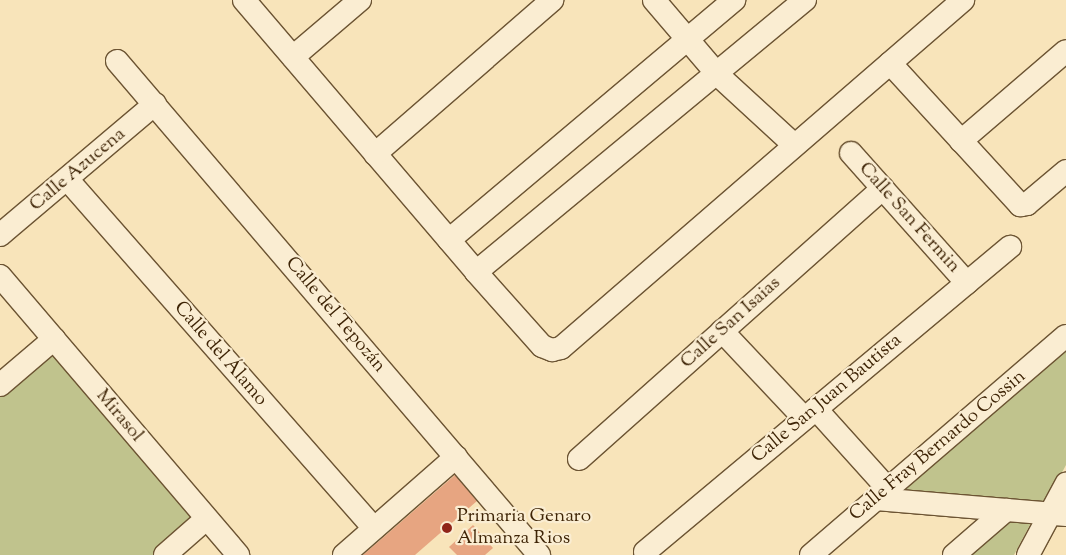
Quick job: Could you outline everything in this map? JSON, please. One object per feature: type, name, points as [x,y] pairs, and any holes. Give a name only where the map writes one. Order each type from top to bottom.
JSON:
[{"type":"street","points":[[293,57],[360,0]]},
{"type":"street","points":[[375,154],[552,0]]},
{"type":"street","points":[[654,0],[718,75],[794,145]]},
{"type":"street","points":[[449,240],[734,0]]},
{"type":"street","points":[[476,272],[718,75],[805,0]]},
{"type":"street","points":[[250,2],[293,57],[375,154],[542,346],[561,348],[963,0]]},
{"type":"street","points":[[961,141],[1066,51]]},
{"type":"street","name":"Calle del Tepozán","points":[[117,61],[156,104],[539,555]]},
{"type":"street","points":[[890,63],[1020,206],[1027,204],[1066,171]]},
{"type":"street","name":"Calle Azucena","points":[[0,236],[156,104]]},
{"type":"street","name":"Calle San Fermin","points":[[851,153],[967,282]]},
{"type":"street","name":"Calle del Álamo","points":[[67,179],[374,528]]},
{"type":"street","name":"Calle San Isaias","points":[[580,460],[883,188]]},
{"type":"street","name":"Calle San Juan Bautista","points":[[645,552],[1010,247]]},
{"type":"street","name":"Mirasol","points":[[0,276],[238,555]]},
{"type":"street","points":[[722,331],[810,413],[882,494],[1006,510],[1058,514]]},
{"type":"street","name":"Calle Fray Bernardo Cossin","points":[[811,555],[1066,336]]},
{"type":"street","points":[[0,385],[54,339]]},
{"type":"street","points":[[344,555],[456,458]]},
{"type":"street","points":[[1028,555],[1058,514],[1066,484]]},
{"type":"street","points":[[954,555],[1006,510]]},
{"type":"street","points":[[165,555],[206,519]]},
{"type":"green space","points":[[52,351],[195,520],[154,555],[0,555],[0,396]]},
{"type":"green space","points":[[1066,351],[1066,465],[1045,504],[901,492]]},
{"type":"green space","points":[[1013,520],[1032,521],[1014,555],[971,555]]},
{"type":"building","name":"Primaria Genaro Almanza Rios","points":[[455,475],[477,501],[415,555],[363,555]]},
{"type":"building","name":"Primaria Genaro Almanza Rios","points":[[473,525],[493,548],[485,555],[457,555],[449,547]]},
{"type":"place","name":"Primaria Genaro Almanza Rios","points":[[447,528]]}]
